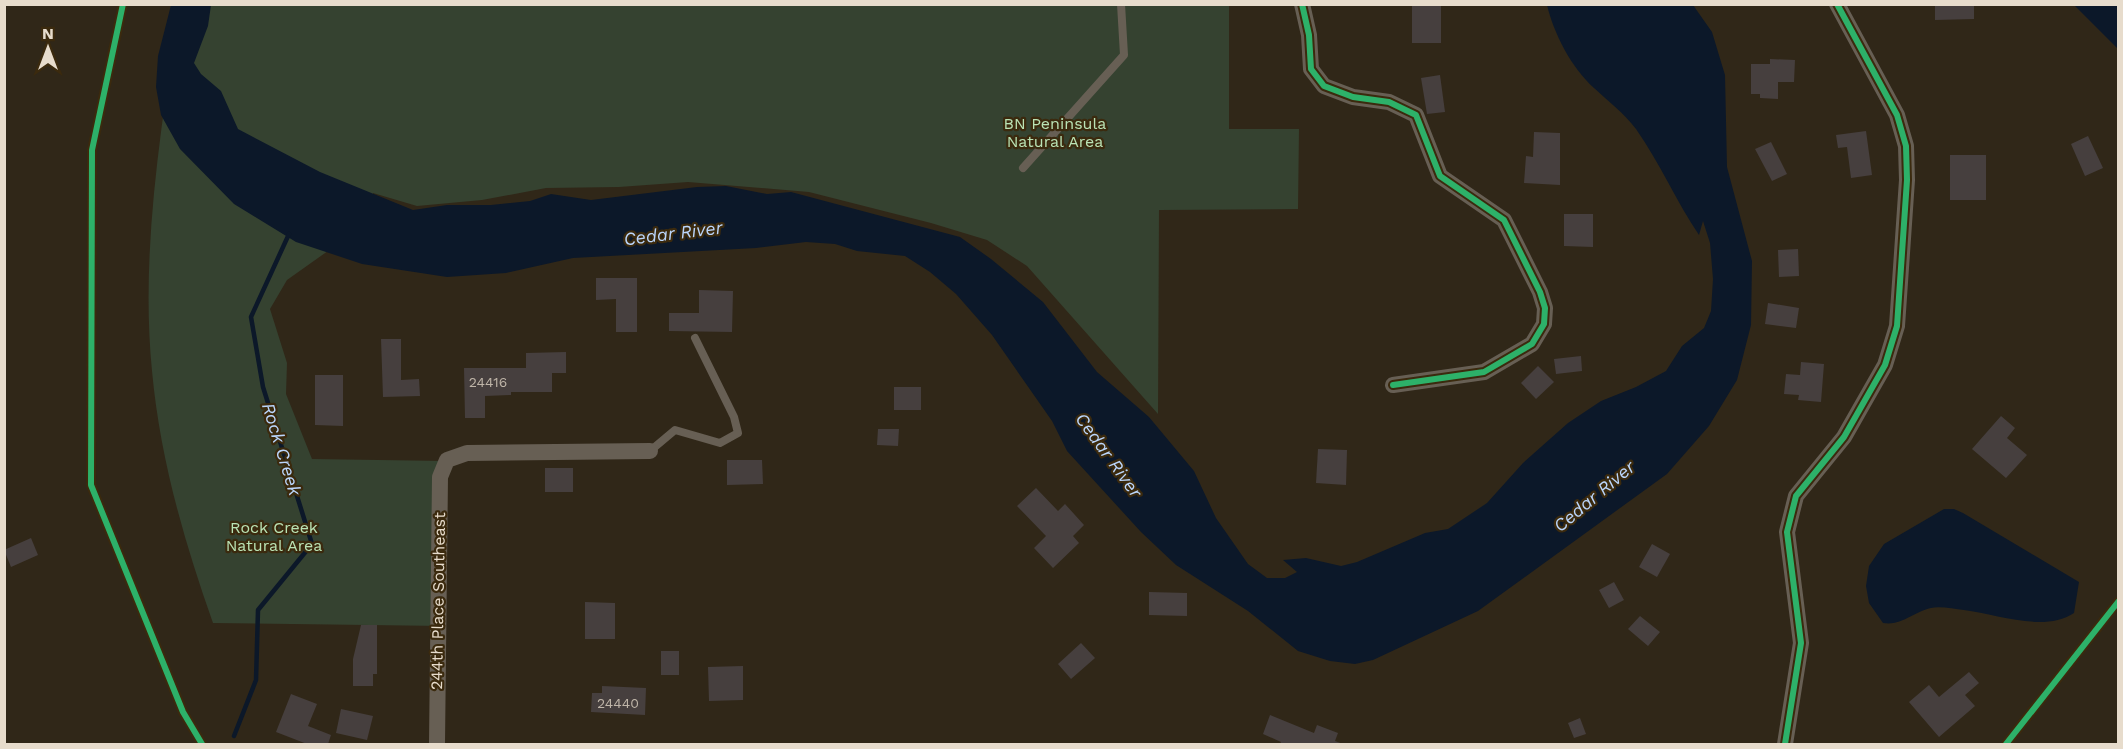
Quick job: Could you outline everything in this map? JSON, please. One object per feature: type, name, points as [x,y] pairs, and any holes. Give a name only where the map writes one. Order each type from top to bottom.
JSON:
[{"type":"street","points":[[1302,4],[1309,35],[1311,69],[1324,86],[1353,97],[1389,102],[1416,115],[1440,176],[1504,220],[1545,308],[1544,324],[1532,344],[1484,372],[1393,385]]},
{"type":"street","points":[[1785,744],[1801,643],[1787,532],[1796,496],[1844,437],[1885,365],[1897,326],[1907,180],[1906,146],[1897,115],[1837,4]]},
{"type":"street","name":"244th Place Southeast","points":[[436,744],[440,477],[447,460],[467,453],[650,451]]},
{"type":"lane","points":[[1023,168],[1124,55],[1121,4]]},
{"type":"lane","points":[[650,451],[675,430],[720,443],[738,434],[734,417],[695,338]]},
{"type":"green space","name":"BN Peninsula Natural Area","points":[[179,5],[1229,5],[1229,129],[1299,129],[1298,209],[1159,210],[1158,414],[1027,266],[987,240],[931,223],[809,192],[688,182],[619,187],[546,188],[482,200],[417,206],[373,193],[373,219],[287,280],[270,309],[287,363],[286,394],[312,459],[445,461],[444,626],[213,623],[192,561],[167,467],[156,403],[149,325],[151,233],[155,187]]},
{"type":"water","name":"Cedar River","points":[[171,5],[211,5],[208,26],[194,63],[201,74],[221,91],[238,129],[320,172],[413,210],[447,205],[491,205],[530,201],[551,194],[591,200],[697,187],[726,186],[767,194],[791,192],[960,237],[1043,302],[1097,372],[1149,417],[1194,471],[1216,518],[1248,564],[1267,578],[1285,578],[1297,572],[1283,560],[1306,558],[1341,566],[1357,562],[1425,533],[1448,529],[1487,503],[1523,463],[1568,423],[1601,401],[1636,387],[1666,371],[1682,346],[1704,328],[1711,311],[1713,279],[1710,243],[1703,221],[1699,235],[1636,129],[1586,80],[1571,60],[1554,27],[1547,5],[1693,5],[1712,32],[1725,75],[1727,167],[1752,261],[1751,325],[1737,380],[1709,426],[1667,474],[1478,611],[1373,660],[1355,664],[1330,661],[1298,651],[1248,611],[1176,565],[1141,532],[1067,451],[1052,421],[992,335],[956,294],[930,272],[905,256],[857,251],[835,244],[806,242],[756,248],[573,258],[506,273],[447,277],[362,264],[296,242],[234,204],[180,149],[161,115],[156,87],[158,56]]},
{"type":"water","points":[[2074,5],[2118,5],[2118,49]]},
{"type":"water","points":[[1944,509],[1954,509],[1963,513],[2079,582],[2074,613],[2049,622],[2035,622],[1935,607],[1902,621],[1883,623],[1869,603],[1866,586],[1869,566],[1884,544]]},
{"type":"building","points":[[1412,4],[1441,4],[1441,43],[1412,43]]},
{"type":"building","points":[[1935,4],[1974,4],[1974,19],[1935,20]]},
{"type":"building","points":[[1770,59],[1795,60],[1794,82],[1778,82],[1778,99],[1760,98],[1760,94],[1751,94],[1751,64],[1770,64]]},
{"type":"building","points":[[1440,75],[1445,112],[1427,114],[1421,78]]},
{"type":"building","points":[[1866,131],[1872,175],[1851,178],[1847,147],[1838,148],[1836,135]]},
{"type":"building","points":[[1534,132],[1560,133],[1560,185],[1524,183],[1526,156],[1533,157]]},
{"type":"building","points":[[2088,136],[2103,168],[2085,176],[2071,144]]},
{"type":"building","points":[[1771,142],[1787,174],[1772,181],[1755,149]]},
{"type":"building","points":[[1950,155],[1986,155],[1986,200],[1950,200]]},
{"type":"building","points":[[1564,214],[1593,214],[1593,247],[1564,246]]},
{"type":"building","points":[[1798,249],[1799,276],[1779,277],[1778,250]]},
{"type":"building","points":[[596,278],[637,278],[637,332],[616,332],[616,299],[596,300]]},
{"type":"building","points":[[699,290],[733,291],[732,332],[669,331],[669,313],[699,313]]},
{"type":"building","points":[[1768,303],[1799,308],[1796,328],[1765,324]]},
{"type":"building","points":[[381,339],[401,339],[401,380],[419,379],[420,396],[383,397]]},
{"type":"building","points":[[566,352],[566,373],[552,373],[552,392],[511,392],[511,395],[485,396],[485,418],[465,418],[464,368],[526,368],[526,353]]},
{"type":"building","points":[[1581,356],[1582,371],[1556,374],[1554,359]]},
{"type":"building","points":[[1801,362],[1824,364],[1821,402],[1798,400],[1799,395],[1784,394],[1786,374],[1800,375]]},
{"type":"building","points":[[1538,366],[1554,382],[1536,399],[1521,383]]},
{"type":"building","points":[[315,375],[343,375],[343,426],[315,425]]},
{"type":"building","points":[[894,387],[921,387],[921,410],[894,410]]},
{"type":"building","points":[[2001,416],[2015,428],[2007,438],[2027,455],[2006,478],[1972,449]]},
{"type":"building","points":[[878,429],[899,429],[898,446],[877,445]]},
{"type":"building","points":[[1318,449],[1347,450],[1346,485],[1316,483]]},
{"type":"building","points":[[727,460],[762,460],[763,484],[727,485]]},
{"type":"building","points":[[545,468],[573,468],[573,492],[545,492]]},
{"type":"building","points":[[1036,488],[1058,511],[1065,504],[1084,525],[1073,536],[1079,543],[1053,568],[1034,548],[1046,536],[1017,506]]},
{"type":"building","points":[[31,538],[38,555],[11,567],[4,550]]},
{"type":"building","points":[[1652,544],[1670,554],[1657,577],[1639,567]]},
{"type":"building","points":[[1614,582],[1624,600],[1609,608],[1599,590]]},
{"type":"building","points":[[1149,592],[1187,593],[1187,616],[1149,615]]},
{"type":"building","points":[[585,602],[615,603],[615,639],[585,639]]},
{"type":"building","points":[[1640,616],[1660,632],[1648,646],[1628,629]]},
{"type":"building","points":[[361,625],[377,625],[377,674],[373,674],[373,686],[353,686],[353,659]]},
{"type":"building","points":[[1081,643],[1095,658],[1071,679],[1058,664]]},
{"type":"building","points":[[661,651],[679,651],[679,675],[661,675]]},
{"type":"building","points":[[743,666],[743,700],[709,701],[708,667]]},
{"type":"building","points":[[1969,672],[1979,683],[1965,695],[1975,706],[1939,737],[1909,702],[1929,685],[1939,697]]},
{"type":"building","points":[[602,686],[646,688],[645,715],[591,712],[592,693],[602,693]]},
{"type":"building","points":[[291,694],[317,704],[308,726],[331,735],[328,744],[307,744],[276,732]]},
{"type":"building","points":[[341,709],[373,716],[367,740],[336,733]]},
{"type":"building","points":[[1270,715],[1314,733],[1317,725],[1338,733],[1335,741],[1343,744],[1280,744],[1281,742],[1263,734]]},
{"type":"building","points":[[1580,718],[1586,734],[1574,738],[1568,723]]},
{"type":"waterway","name":"Rock Creek","points":[[234,736],[256,680],[258,610],[312,544],[263,387],[251,317],[289,234]]},
{"type":"cycle path","points":[[123,4],[92,150],[91,485],[183,712],[202,744]]},
{"type":"cycle path","points":[[1302,4],[1309,35],[1311,69],[1324,86],[1353,97],[1389,102],[1416,115],[1440,176],[1504,220],[1540,292],[1545,308],[1544,324],[1532,344],[1484,372],[1393,385]]},
{"type":"cycle path","points":[[1785,744],[1801,643],[1787,532],[1796,496],[1844,437],[1885,365],[1897,326],[1907,180],[1906,146],[1897,115],[1837,4]]},
{"type":"cycle path","points":[[2006,744],[2118,602]]},
{"type":"park label","name":"Rock Creek Natural Area","points":[[274,536]]}]
